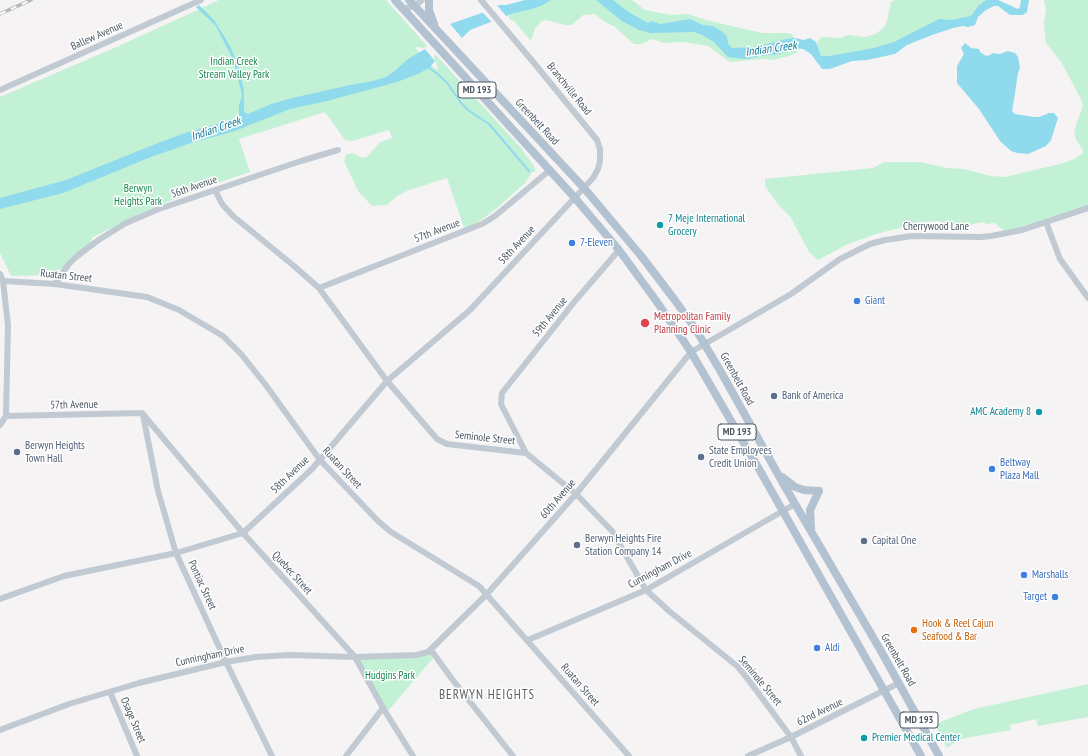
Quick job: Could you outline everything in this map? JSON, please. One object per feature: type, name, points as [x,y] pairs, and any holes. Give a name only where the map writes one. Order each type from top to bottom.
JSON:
[{"type":"main road","name":"Greenbelt Road","points":[[395,0],[575,198],[619,250],[650,291],[691,352],[783,511],[921,756]]},
{"type":"main road","points":[[429,0],[429,10],[435,27]]},
{"type":"main road","name":"Greenbelt Road","points":[[410,2],[584,188],[664,286],[705,345],[812,534],[899,683],[939,756]]},
{"type":"main road","points":[[778,474],[795,487],[804,490],[819,491],[810,510],[812,534]]},
{"type":"street","name":"Ballew Avenue","points":[[0,90],[201,0]]},
{"type":"street","points":[[404,9],[410,2],[422,0]]},
{"type":"street","name":"Branchville Road","points":[[481,0],[597,140],[600,149],[600,165],[595,175],[575,198]]},
{"type":"street","points":[[404,9],[410,2]]},
{"type":"street","name":"56th Avenue","points":[[55,284],[76,256],[111,231],[158,209],[338,150]]},
{"type":"street","name":"57th Avenue","points":[[319,288],[487,222],[550,170]]},
{"type":"street","name":"Seminole Street","points":[[215,190],[222,204],[233,216],[319,288],[387,381],[441,442],[469,447],[526,453],[576,494],[612,531],[646,590],[669,611],[737,666],[757,690],[791,737],[801,756]]},
{"type":"street","name":"58th Avenue","points":[[0,599],[64,576],[176,553],[243,533],[308,473],[387,381],[470,310],[575,198]]},
{"type":"street","name":"Cherrywood Lane","points":[[691,352],[792,294],[840,259],[870,244],[912,236],[981,237],[1022,230],[1088,208]]},
{"type":"street","points":[[1046,222],[1053,244],[1060,259],[1088,298]]},
{"type":"street","name":"59th Avenue","points":[[526,453],[501,404],[504,390],[619,250]]},
{"type":"street","points":[[0,274],[3,281],[8,325],[6,416],[0,425]]},
{"type":"street","name":"Ruatan Street","points":[[3,281],[55,284],[147,297],[179,310],[223,336],[241,354],[265,384],[320,460],[378,521],[391,532],[474,582],[487,594],[629,756]]},
{"type":"street","name":"60th Avenue","points":[[431,650],[487,594],[576,494],[691,352]]},
{"type":"street","name":"57th Avenue","points":[[6,416],[142,413]]},
{"type":"street","name":"Quebec Street","points":[[142,413],[243,533],[355,657],[383,708],[413,756]]},
{"type":"street","name":"Pontiac Street","points":[[142,413],[158,491],[176,553],[226,662],[272,756]]},
{"type":"street","name":"Cunningham Drive","points":[[528,640],[646,590],[795,504]]},
{"type":"street","points":[[431,650],[513,756]]},
{"type":"street","name":"Cunningham Drive","points":[[0,730],[68,704],[157,678],[226,662],[256,657],[290,655],[355,657],[416,655],[426,654],[431,650]]},
{"type":"street","name":"62nd Avenue","points":[[748,756],[791,737],[899,683]]},
{"type":"street","name":"Osage Street","points":[[110,692],[137,756]]},
{"type":"street","points":[[346,756],[383,708]]},
{"type":"green space","name":"Indian Creek Stream Valley Park","points":[[219,0],[386,0],[427,46],[424,48],[415,48],[436,70],[438,68],[434,57],[436,55],[521,148],[535,168],[535,172],[532,172],[525,183],[497,208],[474,225],[464,228],[447,178],[409,190],[397,196],[387,205],[372,206],[358,191],[344,161],[346,155],[353,153],[362,158],[367,157],[380,142],[392,138],[389,130],[352,141],[345,140],[325,112],[239,139],[250,172],[159,205],[93,237],[82,257],[50,275],[11,276],[0,253],[0,97],[121,45]]},
{"type":"green space","points":[[544,0],[632,0],[645,10],[671,15],[688,14],[706,20],[762,33],[792,34],[799,49],[796,53],[789,56],[773,60],[762,59],[730,62],[708,46],[683,42],[664,43],[652,39],[641,44],[634,44],[615,27],[595,14],[583,15],[571,25],[565,25],[547,20],[541,21],[535,29],[531,41],[514,21],[509,19],[509,10]]},
{"type":"green space","points":[[895,0],[992,0],[968,20],[913,38],[825,63],[816,46],[822,37],[841,38],[848,35],[865,37],[876,34],[884,27],[887,21],[891,2]]},
{"type":"green space","points":[[1044,0],[1088,0],[1088,208],[1006,233],[995,223],[987,224],[982,222],[969,225],[958,225],[939,221],[923,222],[876,234],[846,245],[818,260],[809,252],[790,216],[779,206],[765,186],[765,179],[873,168],[884,162],[920,162],[947,168],[964,169],[990,176],[1005,177],[1060,164],[1074,159],[1082,154],[1083,150],[1076,140],[1074,131],[1083,106],[1080,97],[1061,62],[1046,43],[1044,24],[1046,9]]},
{"type":"green space","name":"Hudgins Park","points":[[428,652],[435,656],[386,713],[355,657]]},
{"type":"green space","points":[[1088,684],[1088,717],[1038,726],[1036,719],[1010,725],[1011,730],[960,739],[947,748],[935,725],[974,709]]},
{"type":"water","points":[[525,0],[551,0],[541,6],[514,13],[470,30],[462,38],[450,24],[499,5],[506,5]]},
{"type":"water","points":[[596,0],[613,0],[630,13],[648,23],[652,21],[660,24],[690,19],[703,25],[713,26],[727,36],[728,44],[732,48],[756,47],[786,39],[795,38],[804,40],[810,38],[816,42],[821,56],[829,56],[874,48],[894,42],[939,19],[951,20],[972,15],[978,6],[986,0],[998,0],[1018,9],[1020,7],[1021,0],[1029,0],[1027,12],[1023,15],[1010,15],[998,6],[994,6],[986,10],[978,17],[975,25],[953,28],[932,35],[907,45],[895,54],[867,60],[852,61],[830,69],[822,69],[811,54],[803,49],[792,48],[780,54],[747,59],[736,58],[728,57],[714,42],[694,32],[650,33],[639,30],[622,21]]},
{"type":"water","name":"Indian Creek","points":[[199,5],[214,20],[230,46],[239,68],[244,91],[244,110],[245,113],[248,114],[271,104],[292,98],[386,77],[408,59],[425,49],[435,61],[429,68],[397,82],[327,101],[290,109],[235,131],[191,143],[151,157],[63,193],[0,209],[0,198],[66,180],[185,133],[239,118],[239,105],[242,96],[233,59],[215,25],[196,7]]},
{"type":"water","points":[[965,43],[971,48],[979,49],[980,52],[986,56],[993,53],[1000,54],[1008,51],[1015,53],[1018,57],[1020,68],[1012,111],[1015,114],[1034,117],[1054,113],[1058,118],[1051,140],[1046,146],[1028,154],[1017,153],[1011,151],[1000,141],[979,109],[957,83],[957,66],[964,54],[961,48]]},
{"type":"pier","points":[[496,4],[507,17],[493,23],[481,11]]},
{"type":"waterway","points":[[428,67],[448,84],[461,103],[468,110],[489,124],[529,171]]},
{"type":"railway","points":[[0,14],[31,0]]},
{"type":"place","name":"7 Meje International Grocery","points":[[660,225]]},
{"type":"place","name":"7-Eleven","points":[[572,243]]},
{"type":"place","name":"Giant","points":[[857,301]]},
{"type":"place","name":"Metropolitan Family Planning Clinic","points":[[645,323]]},
{"type":"place","name":"Bank of America","points":[[774,396]]},
{"type":"place","name":"AMC Academy 8","points":[[1039,412]]},
{"type":"place","name":"Berwyn Heights Town Hall","points":[[17,452]]},
{"type":"place","name":"State Employees Credit Union","points":[[701,457]]},
{"type":"place","name":"Beltway Plaza Mall","points":[[992,469]]},
{"type":"place","name":"Capital One","points":[[864,541]]},
{"type":"place","name":"Berwyn Heights Fire Station Company 14","points":[[577,545]]},
{"type":"place","name":"Marshalls","points":[[1024,575]]},
{"type":"place","name":"Target","points":[[1055,597]]},
{"type":"place","name":"Hook & Reel Cajun Seafood & Bar","points":[[914,630]]},
{"type":"place","name":"Aldi","points":[[817,648]]},
{"type":"place","name":"Premier Medical Center","points":[[864,738]]},
{"type":"district","name":"BERWYN HEIGHTS","points":[[487,695]]},
{"type":"park label","name":"Berwyn Heights Park","points":[[138,195]]}]
